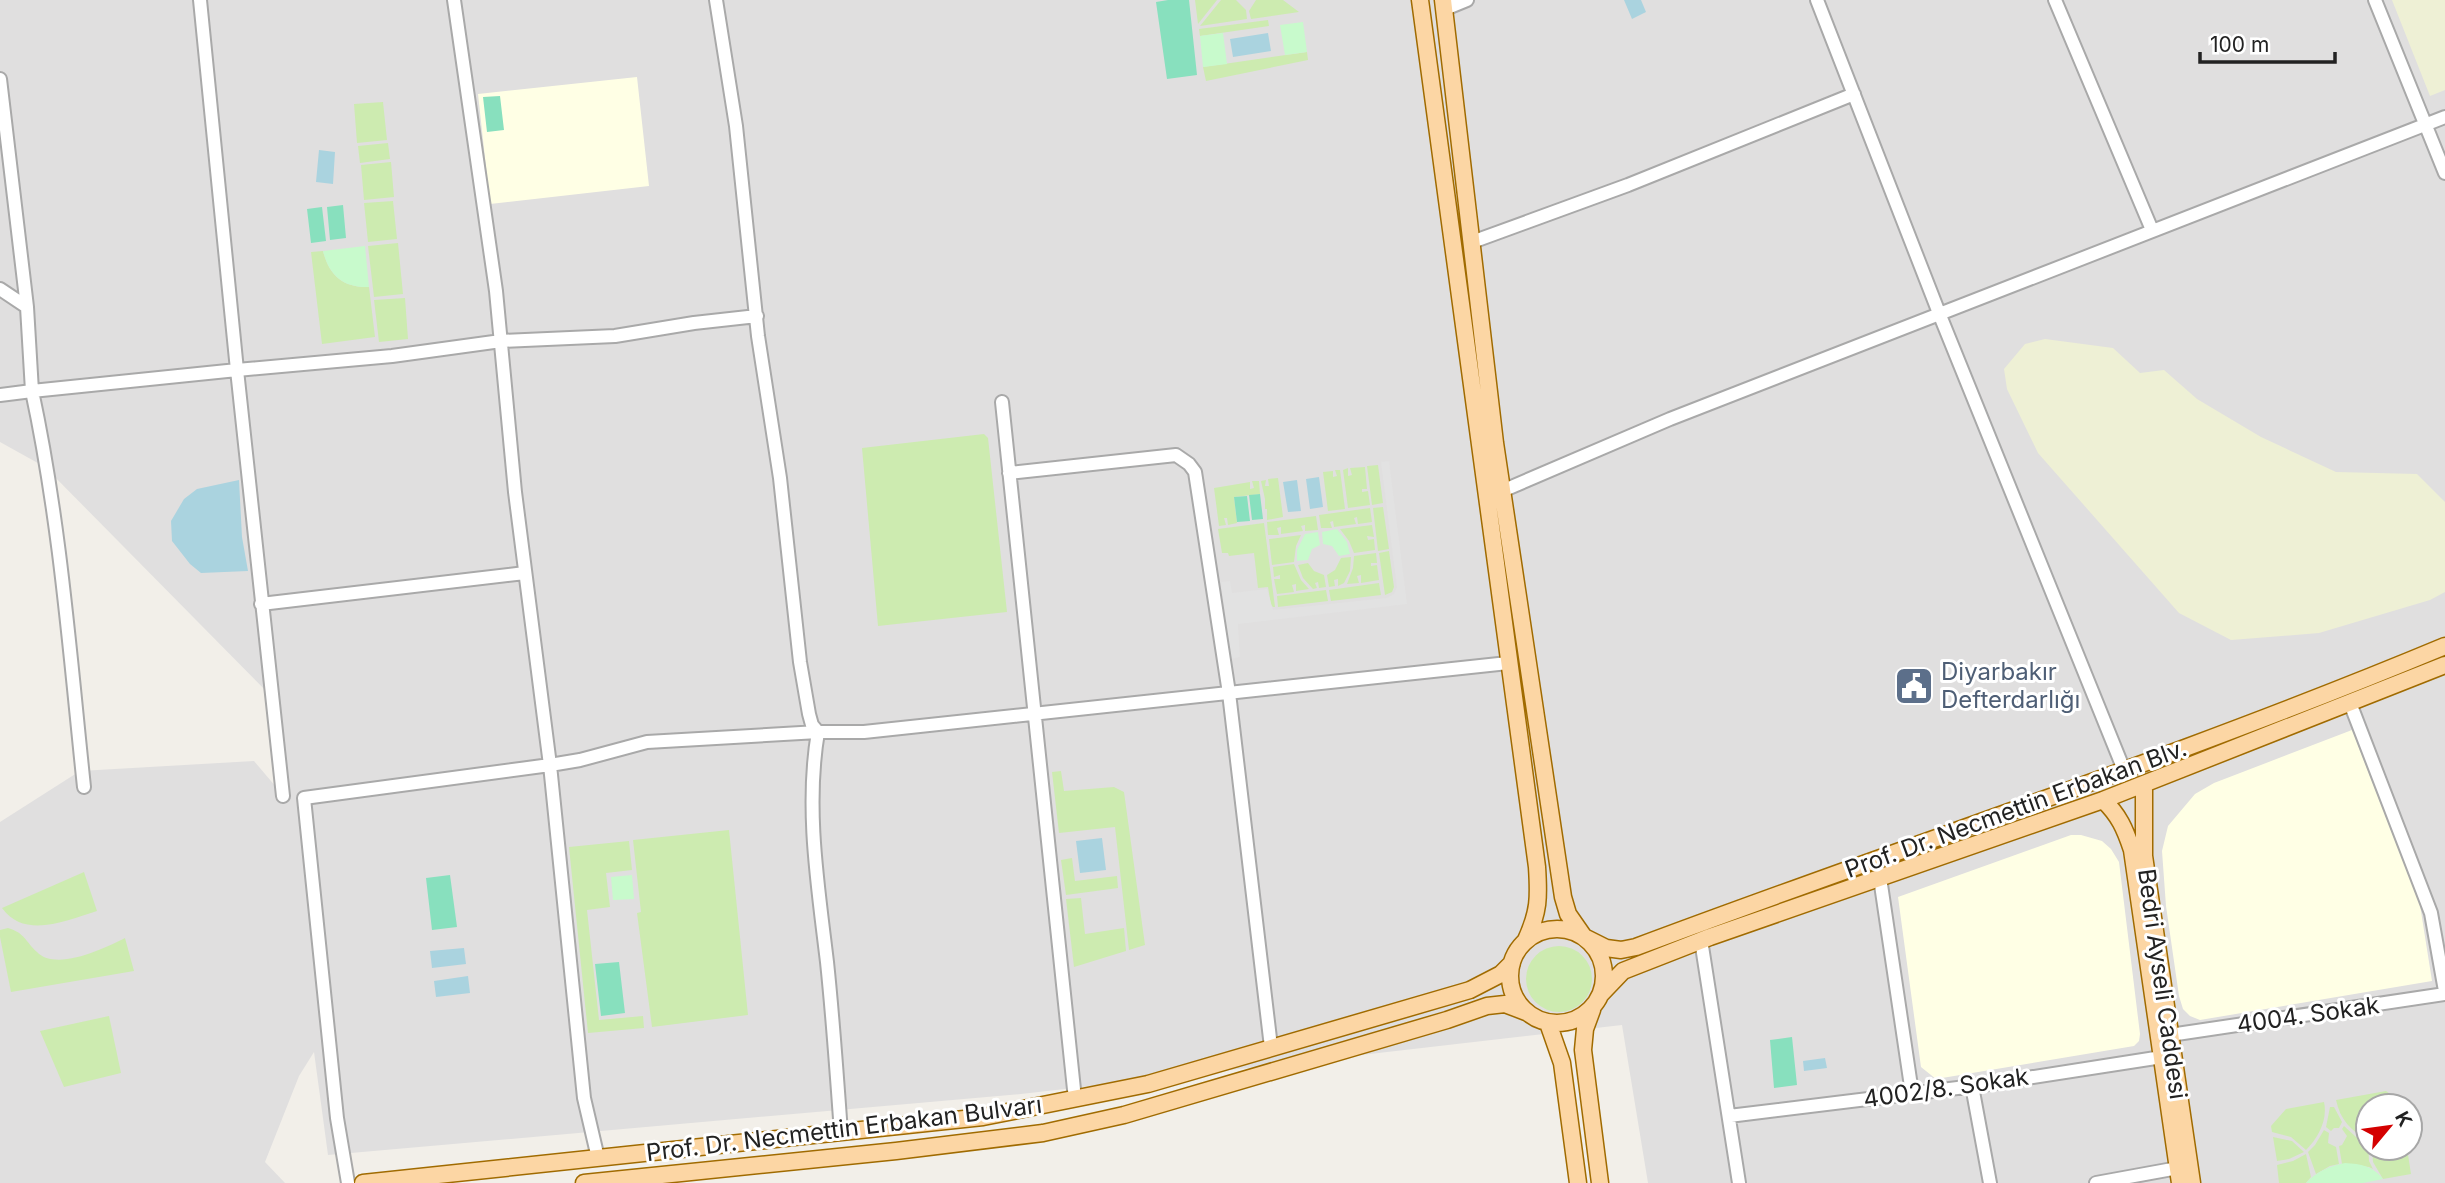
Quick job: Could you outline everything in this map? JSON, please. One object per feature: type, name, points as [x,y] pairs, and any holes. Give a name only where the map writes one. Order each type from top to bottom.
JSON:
[{"type":"main road","points":[[1420,0],[1537,867],[1539,900],[1536,918],[1527,940]]},
{"type":"main road","points":[[1444,5],[1502,491],[1563,897],[1568,914],[1595,948],[1602,963],[1604,978],[1585,1029],[1583,1050],[1600,1183]]},
{"type":"main road","name":"Prof. Dr. Necmettin Erbakan Blv.","points":[[1584,937],[1606,948],[1620,950],[1636,947],[2124,770],[2445,646]]},
{"type":"main road","name":"Prof. Dr. Necmettin Erbakan Blv.","points":[[1597,1000],[1623,971],[1701,940],[2103,800],[2445,665]]},
{"type":"main road","name":"Bedri Ayseli Caddesi","points":[[2144,784],[2144,856],[2192,1183]]},
{"type":"main road","name":"Bedri Ayseli Caddesi","points":[[2103,800],[2116,812],[2124,825],[2132,850],[2179,1175]]},
{"type":"main road","points":[[1584,937],[1555,929],[1540,932],[1527,940],[1511,963],[1512,990],[1526,1013],[1548,1023],[1560,1024],[1584,1016],[1597,1000]]},
{"type":"main road","name":"Prof. Dr. Necmettin Erbakan Bulvarı","points":[[363,1183],[983,1117],[1148,1084],[1470,990],[1501,974],[1511,963]]},
{"type":"main road","name":"Prof. Dr. Necmettin Erbakan Bulvarı","points":[[584,1183],[1042,1133],[1124,1115],[1487,1006],[1505,1004],[1526,1013]]},
{"type":"main road","points":[[1548,1023],[1562,1063],[1578,1183]]},
{"type":"street","points":[[200,0],[261,604],[284,796]]},
{"type":"street","points":[[454,0],[494,278],[515,492],[550,765],[584,1098],[598,1158]]},
{"type":"street","points":[[716,0],[736,126],[800,662],[809,714],[812,725],[818,732]]},
{"type":"street","points":[[1444,5],[1467,0]]},
{"type":"street","points":[[1817,0],[1939,313],[2124,770]]},
{"type":"street","points":[[2055,0],[2152,230]]},
{"type":"street","points":[[2375,0],[2445,173]]},
{"type":"street","points":[[0,79],[27,307],[32,391],[41,431],[61,570],[84,787]]},
{"type":"street","points":[[1472,242],[1628,185],[1854,94]]},
{"type":"street","points":[[1502,491],[1670,419],[2445,117]]},
{"type":"street","points":[[0,188],[13,193]]},
{"type":"street","points":[[0,289],[27,307]]},
{"type":"street","points":[[0,395],[392,356],[501,341],[615,336],[757,316]]},
{"type":"street","points":[[1002,402],[1075,1099]]},
{"type":"street","points":[[1009,473],[1177,455],[1195,472],[1229,693],[1271,1047]]},
{"type":"street","points":[[261,604],[525,573]]},
{"type":"street","points":[[348,1183],[334,1091],[304,798],[550,765],[647,742],[818,732],[864,732],[1508,663]]},
{"type":"street","points":[[2350,704],[2431,913],[2445,993]]},
{"type":"street","points":[[818,732],[812,764],[815,852],[832,1004],[841,1133]]},
{"type":"street","points":[[1880,878],[1912,1093]]},
{"type":"street","points":[[1701,940],[1739,1183]]},
{"type":"street","name":"4004. Sokak","points":[[2170,1035],[2445,993]]},
{"type":"street","name":"4002/8. Sokak","points":[[1729,1116],[1972,1086],[2162,1056]]},
{"type":"street","points":[[1972,1086],[1990,1183]]},
{"type":"street","points":[[2096,1183],[2179,1175]]},
{"type":"shaded area","points":[[0,0],[2445,0],[2445,1183],[1648,1183],[1622,1025],[1021,1094],[328,1155],[314,1052],[299,1076],[265,1162],[285,1183],[0,1183],[0,822],[80,771],[254,761],[282,794],[270,695],[45,467],[0,442]]},
{"type":"shaded area","points":[[2392,0],[2445,0],[2445,90],[2430,96]]},
{"type":"shaded area","points":[[637,77],[649,186],[490,204],[478,94]]},
{"type":"shaded area","points":[[2045,339],[2113,348],[2140,373],[2164,370],[2197,399],[2261,437],[2336,472],[2417,474],[2445,502],[2445,592],[2430,600],[2319,633],[2231,640],[2179,613],[2038,453],[2007,389],[2004,369],[2025,344]]},
{"type":"shaded area","points":[[1389,461],[1407,604],[1238,624],[1240,657],[1231,659],[1221,582],[1230,581],[1232,593],[1267,589],[1273,610],[1387,598],[1394,594],[1397,587],[1381,462]]},
{"type":"shaded area","points":[[2352,730],[2420,905],[2432,981],[2200,1020],[2190,1016],[2183,1009],[2179,996],[2166,906],[2162,851],[2168,826],[2195,794],[2214,783]]},
{"type":"shaded area","points":[[2071,835],[2102,841],[2119,862],[2139,1041],[2134,1046],[1936,1079],[1921,1067],[1898,897]]},
{"type":"green space","points":[[1189,0],[1197,75],[1167,79],[1156,2]]},
{"type":"green space","points":[[1195,0],[1217,0],[1198,24]]},
{"type":"green space","points":[[1221,0],[1236,0],[1246,10],[1247,19],[1200,26]]},
{"type":"green space","points":[[1256,0],[1283,0],[1299,12],[1251,19],[1249,11]]},
{"type":"green space","points":[[1268,20],[1269,26],[1200,36],[1199,29]]},
{"type":"green space","points":[[1303,22],[1307,52],[1285,55],[1280,25]]},
{"type":"green space","points":[[1223,33],[1227,64],[1203,67],[1200,36]]},
{"type":"green space","points":[[1307,52],[1308,60],[1206,81],[1203,67]]},
{"type":"green space","points":[[500,96],[504,130],[487,132],[483,97]]},
{"type":"green space","points":[[383,102],[387,140],[357,143],[354,104]]},
{"type":"green space","points":[[388,143],[390,159],[360,163],[358,146]]},
{"type":"green space","points":[[391,162],[394,197],[364,200],[361,165]]},
{"type":"green space","points":[[393,201],[397,239],[368,242],[364,203]]},
{"type":"green space","points":[[343,205],[346,238],[330,240],[327,207]]},
{"type":"green space","points":[[322,207],[326,241],[311,243],[307,209]]},
{"type":"green space","points":[[398,243],[403,294],[374,297],[368,246]]},
{"type":"green space","points":[[365,246],[369,287],[352,285],[338,278],[329,267],[323,251]]},
{"type":"green space","points":[[323,251],[329,267],[338,278],[352,285],[369,287],[375,337],[322,344],[311,252]]},
{"type":"green space","points":[[405,298],[408,339],[379,342],[374,300]]},
{"type":"green space","points":[[984,434],[988,438],[1007,612],[878,626],[862,448]]},
{"type":"green space","points":[[1378,465],[1383,503],[1372,505],[1367,466]]},
{"type":"green space","points":[[1365,467],[1367,489],[1362,489],[1362,492],[1368,491],[1370,505],[1348,508],[1343,470],[1348,468],[1348,476],[1352,475],[1350,468]]},
{"type":"green space","points":[[1335,470],[1340,470],[1345,509],[1328,511],[1323,472],[1333,471],[1333,477],[1337,476]]},
{"type":"green space","points":[[1278,478],[1283,517],[1267,520],[1261,481],[1266,480],[1265,486],[1269,486],[1268,479]]},
{"type":"green space","points":[[1252,481],[1259,481],[1260,494],[1234,497],[1237,523],[1228,525],[1227,518],[1224,518],[1226,525],[1219,526],[1214,488],[1250,482],[1250,489],[1254,488]]},
{"type":"green space","points":[[1260,494],[1263,519],[1252,520],[1249,495]]},
{"type":"green space","points":[[1247,496],[1250,521],[1237,522],[1234,497]]},
{"type":"green space","points":[[1383,507],[1389,549],[1378,551],[1373,508]]},
{"type":"green space","points":[[1370,508],[1372,522],[1358,524],[1357,517],[1354,518],[1356,524],[1334,527],[1333,521],[1330,522],[1332,528],[1321,528],[1319,515]]},
{"type":"green space","points":[[1316,516],[1318,530],[1305,531],[1305,525],[1301,526],[1303,531],[1281,534],[1281,527],[1277,528],[1279,535],[1268,535],[1267,522]]},
{"type":"green space","points":[[1264,523],[1275,607],[1271,605],[1268,587],[1258,588],[1254,553],[1229,556],[1228,553],[1222,553],[1218,529]]},
{"type":"green space","points":[[1372,525],[1374,537],[1367,536],[1368,540],[1374,539],[1375,550],[1354,553],[1340,529]]},
{"type":"green space","points":[[1337,529],[1347,542],[1350,554],[1339,556],[1332,546],[1323,544],[1322,532]]},
{"type":"green space","points":[[1318,532],[1320,545],[1312,549],[1308,560],[1297,561],[1297,550],[1305,534]]},
{"type":"green space","points":[[1301,535],[1294,562],[1272,565],[1269,539]]},
{"type":"green space","points":[[1389,551],[1394,587],[1392,592],[1385,595],[1379,553]]},
{"type":"green space","points":[[1376,553],[1377,563],[1371,563],[1371,566],[1377,565],[1379,580],[1361,583],[1361,575],[1357,576],[1359,583],[1347,584],[1354,556]]},
{"type":"green space","points":[[1351,557],[1350,571],[1344,583],[1338,586],[1338,579],[1334,580],[1335,586],[1329,587],[1327,575],[1335,570],[1341,558]]},
{"type":"green space","points":[[1308,563],[1314,571],[1324,575],[1326,587],[1319,588],[1318,582],[1315,583],[1317,588],[1313,589],[1303,578],[1298,565]]},
{"type":"green space","points":[[1294,564],[1301,580],[1309,589],[1296,591],[1296,584],[1292,585],[1294,592],[1277,594],[1274,579],[1280,579],[1280,575],[1274,577],[1273,567]]},
{"type":"green space","points":[[1379,583],[1381,595],[1331,601],[1329,590]]},
{"type":"green space","points":[[1326,590],[1328,601],[1278,607],[1277,596]]},
{"type":"green space","points":[[1061,771],[1064,791],[1114,787],[1124,792],[1145,945],[1129,950],[1115,827],[1059,833],[1052,772]]},
{"type":"green space","points":[[729,830],[748,1015],[652,1027],[637,913],[641,912],[633,840]]},
{"type":"green space","points":[[629,841],[632,870],[606,873],[610,907],[587,910],[599,1020],[643,1016],[644,1028],[588,1033],[569,847]]},
{"type":"green space","points":[[1072,858],[1075,881],[1117,876],[1118,888],[1066,895],[1061,860]]},
{"type":"green space","points":[[84,872],[97,911],[47,925],[34,925],[11,918],[2,908]]},
{"type":"green space","points":[[450,875],[457,927],[432,930],[426,878]]},
{"type":"green space","points":[[632,875],[634,899],[613,900],[611,877]]},
{"type":"green space","points":[[1081,898],[1085,934],[1124,928],[1126,951],[1074,967],[1066,899]]},
{"type":"green space","points":[[8,928],[21,935],[45,958],[56,960],[81,956],[125,938],[134,971],[11,992],[0,937],[0,930]]},
{"type":"green space","points":[[1553,946],[1565,946],[1577,951],[1587,961],[1592,979],[1590,992],[1577,1007],[1565,1012],[1553,1012],[1541,1007],[1531,997],[1526,985],[1526,973],[1531,961],[1541,951]]},
{"type":"green space","points":[[619,962],[625,1013],[601,1016],[595,964]]},
{"type":"green space","points":[[109,1016],[121,1073],[64,1087],[40,1031]]},
{"type":"green space","points":[[1792,1037],[1797,1085],[1774,1088],[1770,1040]]},
{"type":"green space","points":[[2354,1097],[2354,1131],[2340,1113],[2336,1100]]},
{"type":"green space","points":[[2324,1102],[2325,1115],[2321,1128],[2306,1150],[2291,1137],[2272,1132],[2271,1126],[2286,1109]]},
{"type":"green space","points":[[2330,1107],[2334,1107],[2342,1122],[2339,1128],[2331,1131],[2326,1127]]},
{"type":"green space","points":[[2344,1126],[2354,1135],[2354,1162],[2370,1162],[2373,1169],[2342,1164],[2339,1146],[2347,1136],[2342,1129]]},
{"type":"green space","points":[[2324,1130],[2329,1133],[2328,1143],[2336,1147],[2339,1164],[2316,1174],[2308,1152]]},
{"type":"green space","points":[[2273,1137],[2292,1141],[2304,1152],[2277,1161]]},
{"type":"green space","points":[[2306,1154],[2311,1177],[2306,1183],[2279,1183],[2277,1165]]},
{"type":"green space","points":[[2373,1162],[2409,1162],[2411,1174],[2383,1179]]},
{"type":"green space","points":[[2345,1163],[2366,1166],[2383,1179],[2363,1183],[2306,1183],[2324,1170]]},
{"type":"water","points":[[1624,0],[1641,0],[1646,12],[1632,19]]},
{"type":"water","points":[[1268,33],[1271,51],[1233,57],[1230,39]]},
{"type":"water","points":[[319,150],[335,152],[333,184],[316,182]]},
{"type":"water","points":[[1319,477],[1323,507],[1310,509],[1306,479]]},
{"type":"water","points":[[239,480],[242,537],[248,571],[201,573],[190,564],[172,541],[171,521],[184,499],[197,489]]},
{"type":"water","points":[[1297,480],[1301,511],[1288,512],[1283,482]]},
{"type":"water","points":[[1102,838],[1106,870],[1080,873],[1076,841]]},
{"type":"water","points":[[464,948],[466,964],[432,968],[430,951]]},
{"type":"water","points":[[468,976],[470,993],[436,997],[434,981]]},
{"type":"water","points":[[1825,1058],[1827,1068],[1804,1071],[1803,1061]]},
{"type":"place","name":"Diyarbakır Defterdarlığı","points":[[1914,686]]}]
